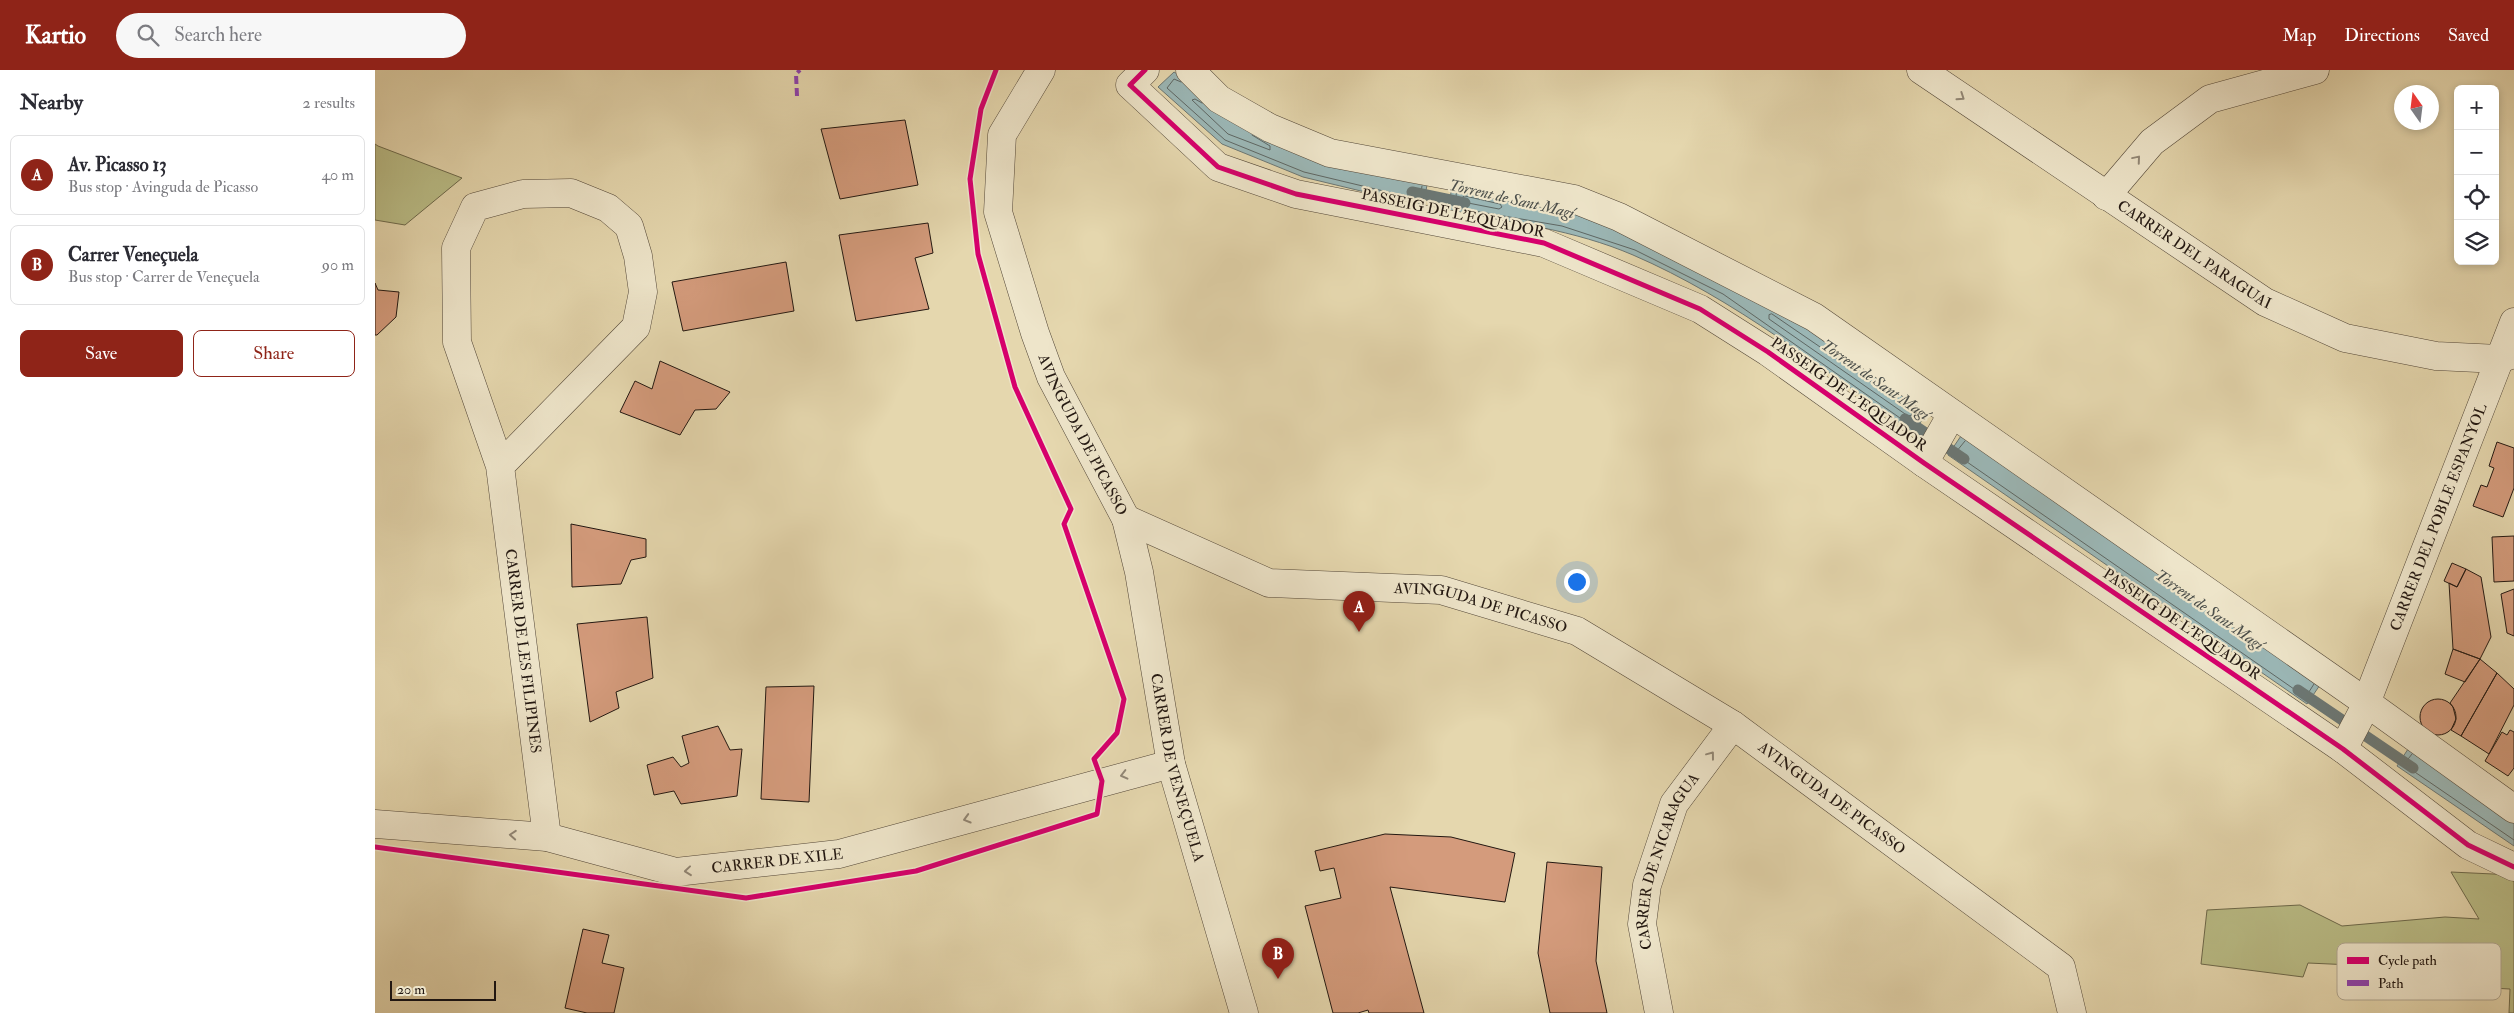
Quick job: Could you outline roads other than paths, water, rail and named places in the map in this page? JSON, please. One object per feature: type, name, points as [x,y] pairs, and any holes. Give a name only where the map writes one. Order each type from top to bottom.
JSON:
[{"type":"street","name":"PASSEIG DE L'EQUADOR","points":[[1145,70],[1130,85],[1218,167],[1296,194],[1544,242],[1701,308],[1768,352],[1938,438],[2365,707],[2514,809]]},
{"type":"street","name":"PASSEIG DE L'EQUADOR","points":[[1190,70],[1219,99],[1270,128],[1330,153],[1574,199],[1619,216],[1814,318],[1938,438],[2345,745],[2468,845],[2514,868]]},
{"type":"street","name":"CARRER DEL PARAGUAI","points":[[1921,70],[2265,302],[2345,338],[2436,356],[2507,356]]},
{"type":"street","points":[[2106,196],[2152,142],[2210,99],[2315,70]]},
{"type":"street","name":"AVINGUDA DE PICASSO","points":[[1038,74],[1002,135],[998,212],[1035,333],[1051,376],[1126,519],[1269,582],[1441,590],[1577,632],[1733,725],[2061,967],[2072,1013]]},
{"type":"street","name":"CARRER DE LES FILIPINES","points":[[500,466],[636,327],[643,292],[638,256],[629,226],[608,208],[571,193],[523,194],[475,207],[456,248],[457,342],[500,466],[547,837]]},
{"type":"street","name":"CARRER DEL POBLE ESPANYOL","points":[[2345,745],[2365,707],[2507,356],[2514,322]]},
{"type":"street","name":"CARRER DE VENEÇUELA","points":[[1126,519],[1139,572],[1171,764],[1244,1013]]},
{"type":"street","name":"CARRER DE NICARAGUA","points":[[1659,1013],[1641,924],[1647,884],[1674,804],[1733,725]]},
{"type":"street","name":"CARRER DE XILE","points":[[375,824],[547,837],[676,872],[839,854],[1171,764]]},
{"type":"water","points":[[1174,72],[1286,143],[1428,180],[1423,206],[1303,177],[1222,144],[1158,87]]},
{"type":"water","points":[[1452,182],[1585,210],[1778,305],[1929,408],[1914,433],[1778,337],[1743,314],[1671,273],[1633,255],[1589,239],[1519,223],[1449,211]]},
{"type":"water","points":[[1963,433],[2322,682],[2307,704],[1948,455]]},
{"type":"water","points":[[2410,746],[2514,817],[2514,846],[2397,766]]},
{"type":"waterway","name":"Torrent de Sant Magí","points":[[1412,192],[1465,203]]},
{"type":"waterway","name":"Torrent de Sant Magí","points":[[1905,419],[1964,459]]},
{"type":"waterway","name":"Torrent de Sant Magí","points":[[2298,690],[2413,768]]},
{"type":"place","name":"Av. Picasso 13","points":[[1359,632]]},
{"type":"place","name":"Carrer Veneçuela","points":[[1278,979]]}]
